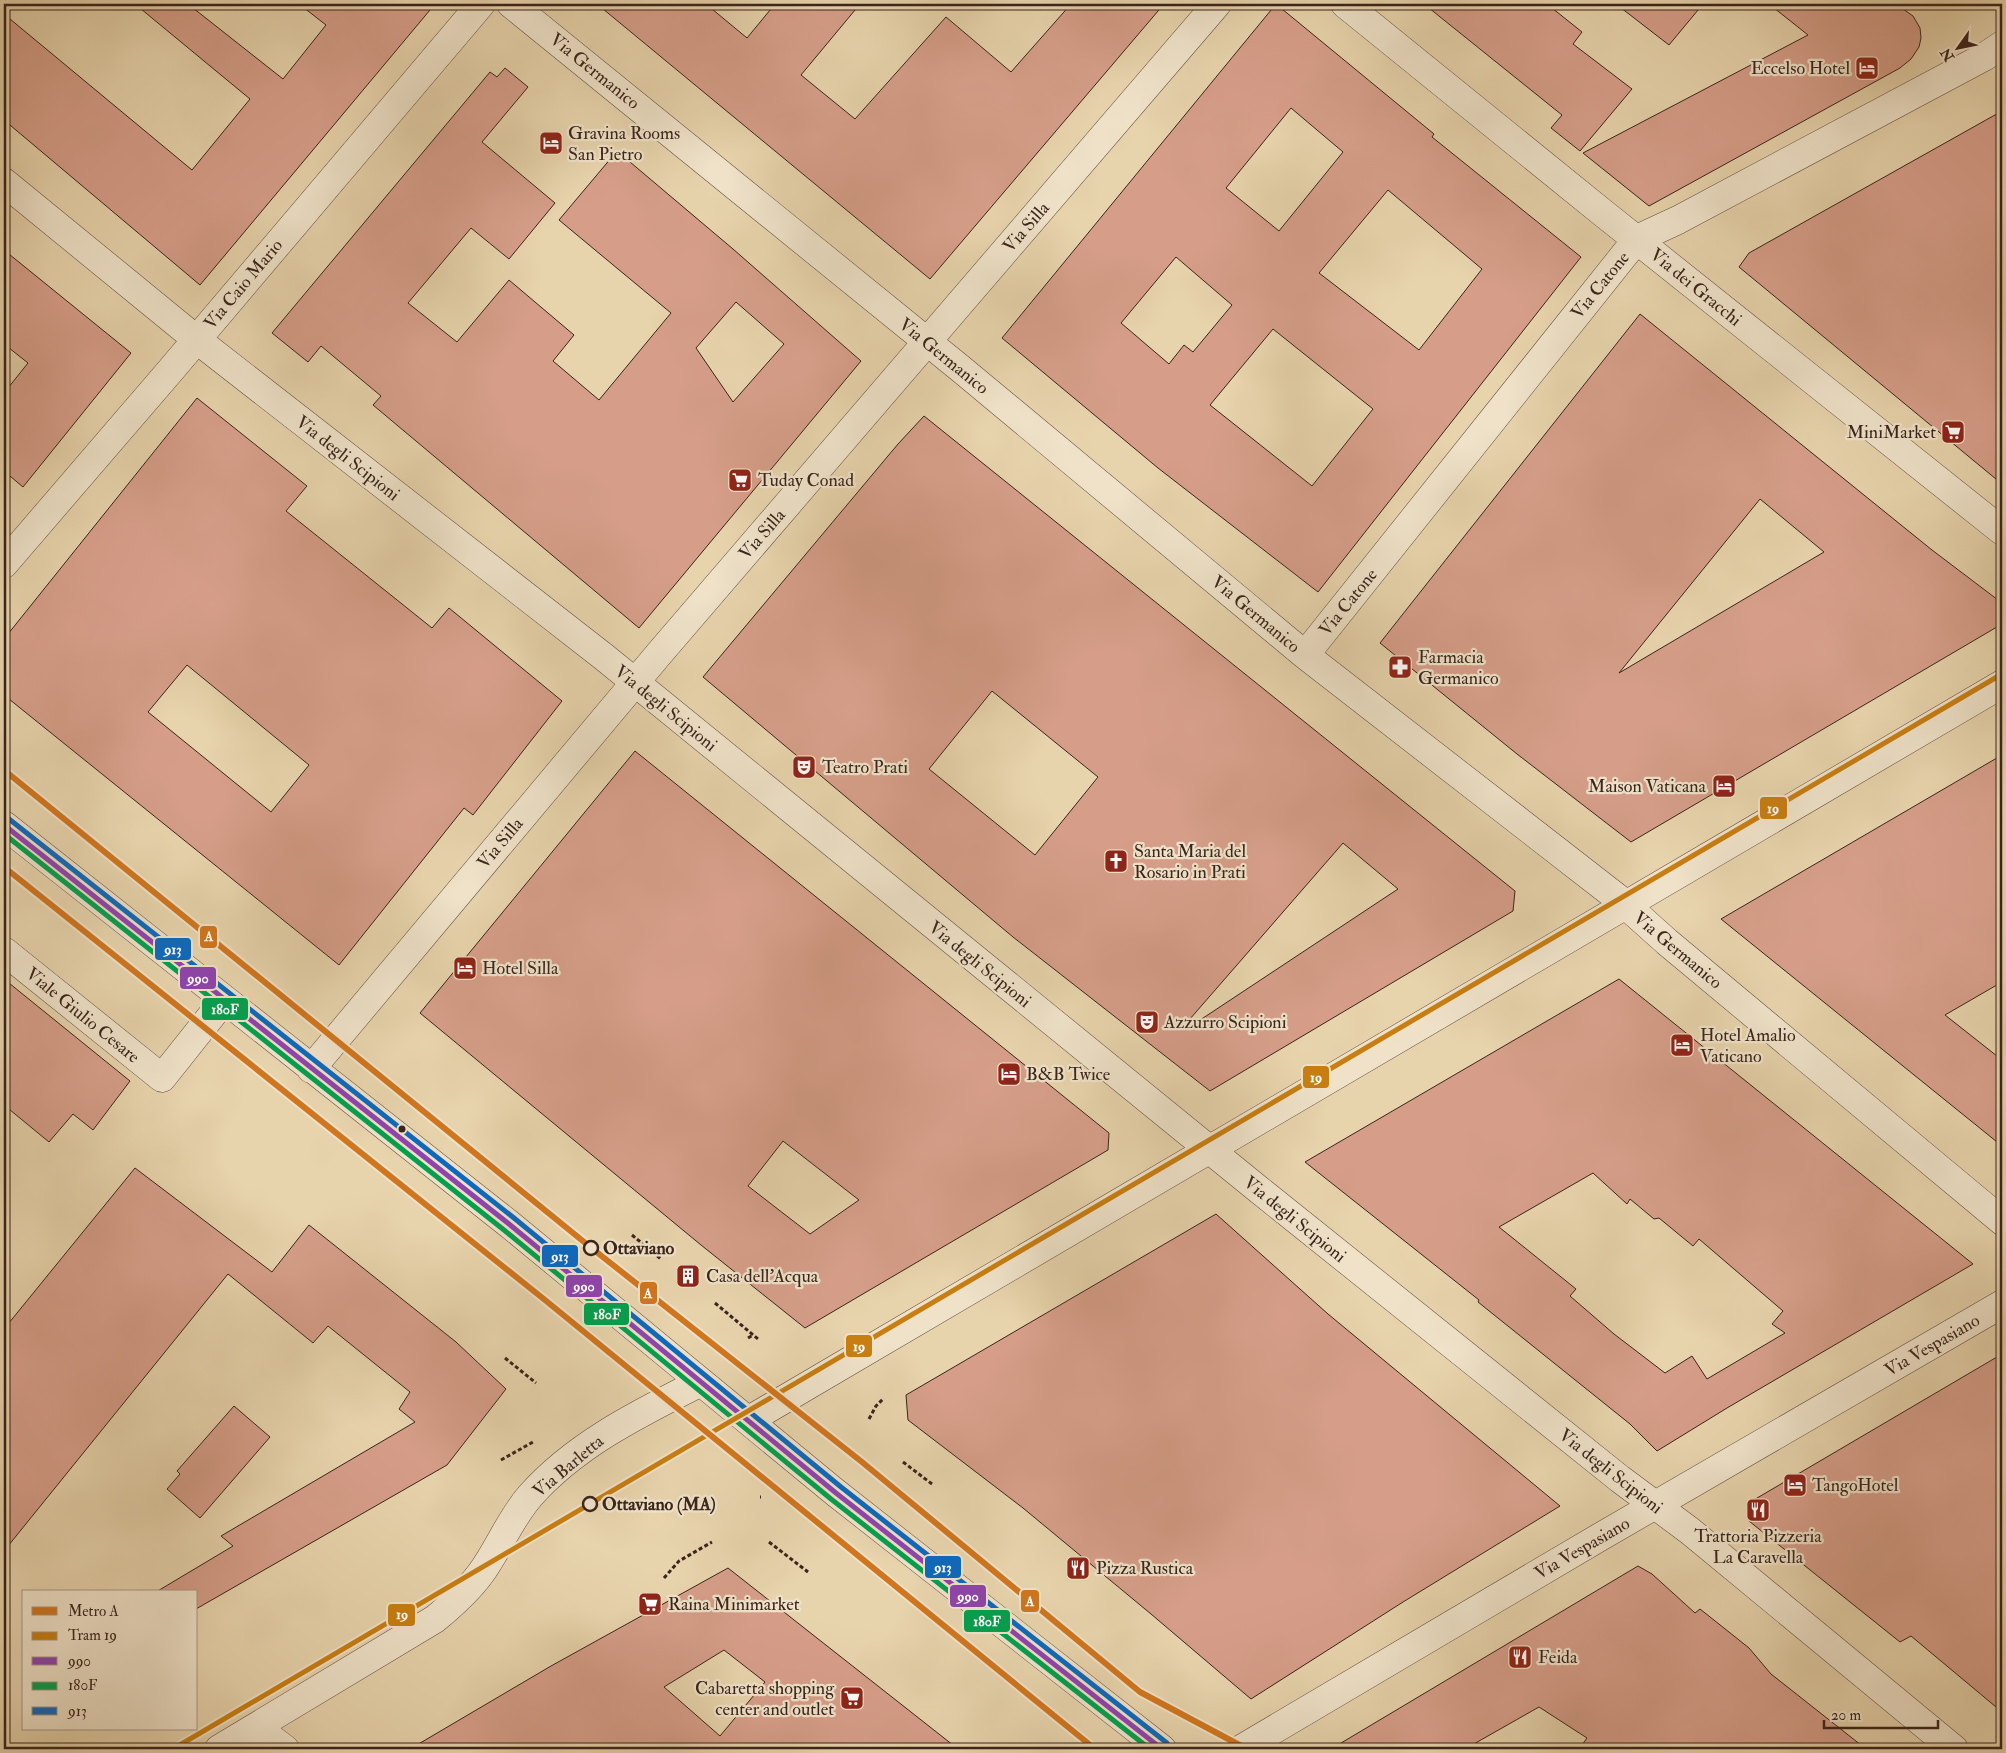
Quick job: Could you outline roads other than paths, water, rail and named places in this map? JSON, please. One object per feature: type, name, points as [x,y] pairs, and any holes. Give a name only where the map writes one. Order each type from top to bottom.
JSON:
[{"type":"street","name":"Via Caio Mario","points":[[4,564],[481,4]]},
{"type":"street","name":"Via Germanico","points":[[511,4],[927,343],[1305,655],[1626,905],[1667,942],[2002,1221]]},
{"type":"street","name":"Via Silla","points":[[311,1069],[635,683],[1217,4]]},
{"type":"street","name":"Via dei Gracchi","points":[[1345,4],[2002,531]]},
{"type":"street","name":"Via Catone","points":[[1305,655],[1636,239],[1687,216],[1984,57],[2002,45]]},
{"type":"street","name":"Via degli Scipioni","points":[[4,182],[196,339],[635,683],[1210,1150],[1655,1506],[1690,1531],[1954,1749]]},
{"type":"street","points":[[749,1420],[2002,684]]},
{"type":"street","points":[[4,825],[509,1224],[843,1498],[1162,1749]]},
{"type":"street","name":"Viale Giulio Cesare","points":[[4,951],[162,1078],[224,1000]]},
{"type":"street","name":"Via Vespasiano","points":[[1241,1749],[2002,1304]]},
{"type":"street","name":"Via Barletta","points":[[219,1749],[435,1619],[464,1595],[482,1572],[510,1523],[530,1497],[554,1472],[602,1436],[634,1416],[701,1382]]},
{"type":"metro line","name":"A","points":[[4,770],[589,1246],[862,1462],[1140,1692],[1247,1749]]},
{"type":"metro line","name":"A","points":[[4,867],[545,1300],[1095,1749]]},
{"type":"tram line","name":"19","points":[[173,1749],[2002,674]]},
{"type":"place","name":"Eccelso Hotel","points":[[1867,68]]},
{"type":"place","name":"Gravina Rooms San Pietro","points":[[551,143]]},
{"type":"place","name":"MiniMarket","points":[[1953,432]]},
{"type":"place","name":"Tuday Conad","points":[[740,480]]},
{"type":"place","name":"Farmacia Germanico","points":[[1400,667]]},
{"type":"place","name":"Teatro Prati","points":[[804,767]]},
{"type":"place","name":"Maison Vaticana","points":[[1724,786]]},
{"type":"place","name":"Santa Maria del Rosario in Prati","points":[[1116,861]]},
{"type":"place","name":"Hotel Silla","points":[[465,968]]},
{"type":"place","name":"Azzurro Scipioni","points":[[1147,1022]]},
{"type":"place","name":"Hotel Amalio Vaticano","points":[[1682,1045]]},
{"type":"place","name":"B&B Twice","points":[[1009,1074]]},
{"type":"place","name":"Ottaviano","points":[[591,1248]]},
{"type":"place","name":"Casa dell'Acqua","points":[[688,1276]]},
{"type":"place","name":"TangoHotel","points":[[1795,1485]]},
{"type":"place","name":"Ottaviano (MA)","points":[[590,1504]]},
{"type":"place","name":"Trattoria Pizzeria La Caravella","points":[[1758,1510]]},
{"type":"place","name":"Pizza Rustica","points":[[1078,1568]]},
{"type":"place","name":"Raina Minimarket","points":[[650,1604]]},
{"type":"place","name":"Feida","points":[[1520,1657]]},
{"type":"place","name":"Cabaretta shopping center and outlet","points":[[852,1698]]}]
